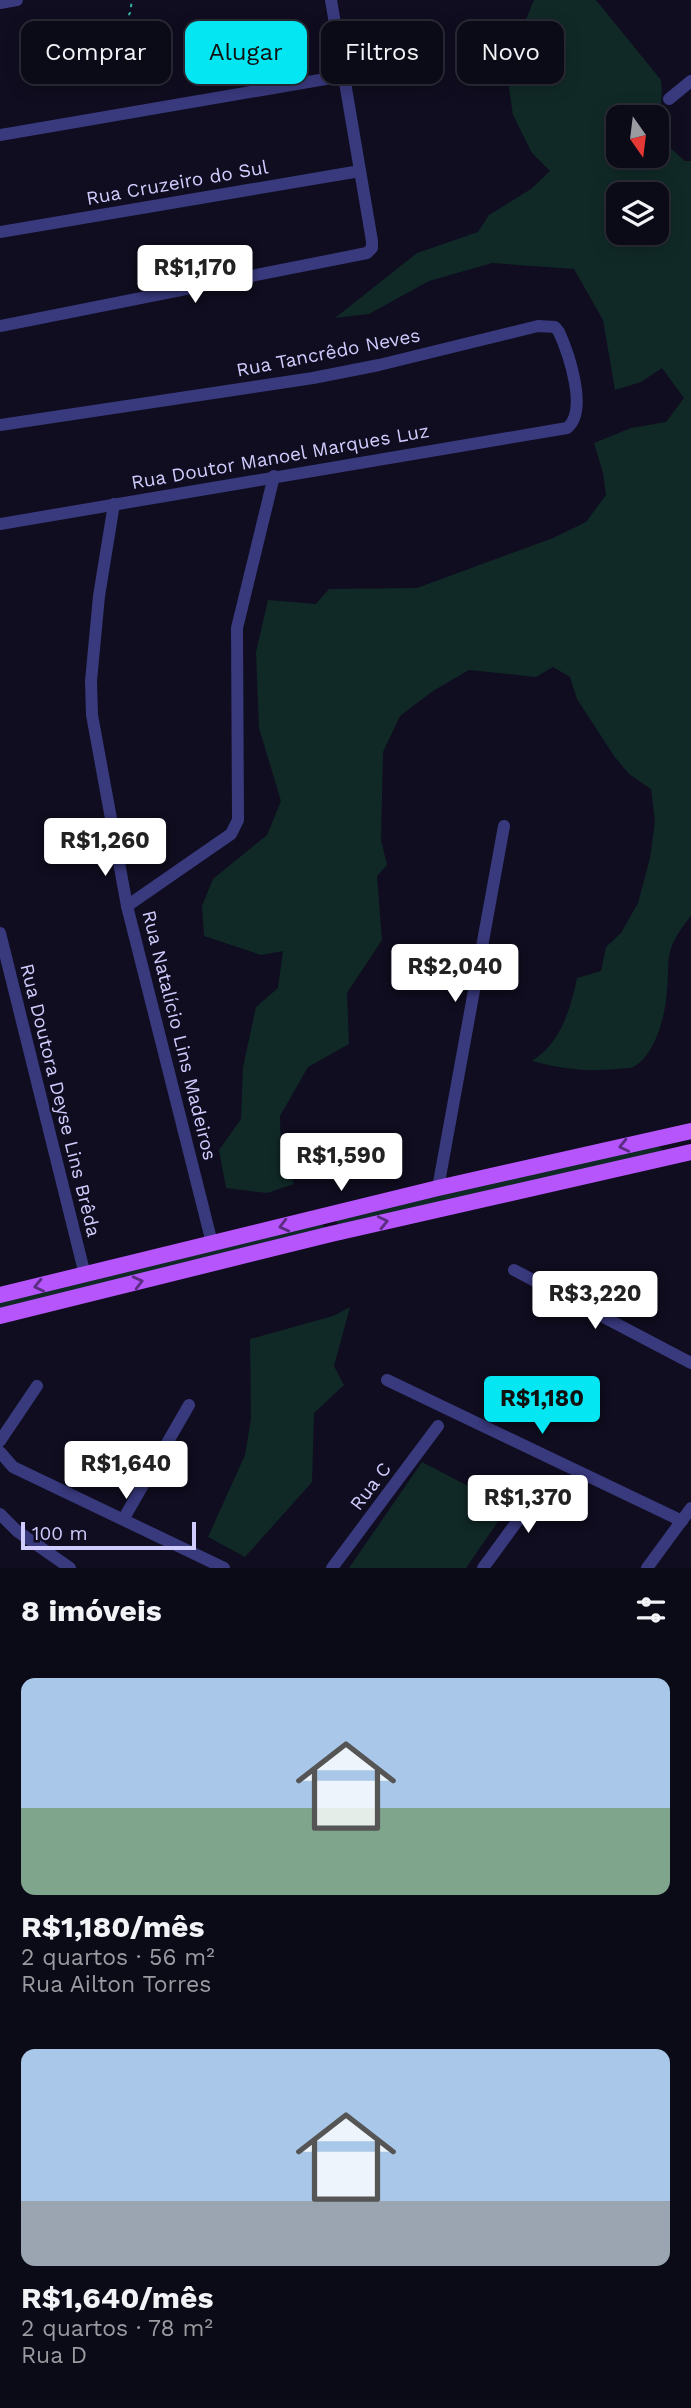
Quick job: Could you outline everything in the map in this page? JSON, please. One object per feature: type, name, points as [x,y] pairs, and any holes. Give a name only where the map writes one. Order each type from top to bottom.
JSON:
[{"type":"main road","points":[[0,1295],[438,1188],[691,1131]]},
{"type":"main road","points":[[666,1137],[670,1148],[668,1157]]},
{"type":"main road","points":[[0,1315],[331,1234],[691,1152]]},
{"type":"main road","points":[[327,1215],[331,1234]]},
{"type":"street","points":[[0,3],[17,0]]},
{"type":"street","points":[[331,0],[334,21]]},
{"type":"street","points":[[0,135],[321,80]]},
{"type":"street","points":[[669,99],[691,81]]},
{"type":"street","points":[[0,326],[360,256],[372,248],[344,84]]},
{"type":"street","name":"Rua Cruzeiro do Sul","points":[[0,232],[360,171]]},
{"type":"street","name":"Rua Tancrêdo Neves","points":[[0,425],[313,378],[546,326],[555,327],[564,344],[577,396],[574,418],[567,428]]},
{"type":"street","name":"Rua Doutor Manoel Marques Luz","points":[[0,524],[567,428]]},
{"type":"street","points":[[127,906],[231,834],[238,820],[237,628],[274,476]]},
{"type":"street","name":"Rua Natalício Lins Madeiros","points":[[114,504],[99,596],[91,681],[92,715],[127,906],[212,1243]]},
{"type":"street","points":[[438,1188],[504,826]]},
{"type":"street","name":"Rua Doutora Deyse Lins Brêda","points":[[0,933],[85,1275]]},
{"type":"street","points":[[514,1270],[691,1363]]},
{"type":"street","points":[[387,1380],[682,1521]]},
{"type":"street","points":[[0,1441],[37,1386]]},
{"type":"street","points":[[124,1518],[189,1405]]},
{"type":"street","name":"Rua C","points":[[332,1568],[438,1426]]},
{"type":"street","points":[[0,1452],[13,1467],[224,1568]]},
{"type":"street","points":[[483,1568],[546,1482]]},
{"type":"street","points":[[647,1568],[691,1508]]},
{"type":"street","points":[[0,1514],[17,1531],[70,1568]]},
{"type":"path","points":[[124,21],[130,13],[132,0]]},
{"type":"green space","points":[[534,0],[596,0],[661,80],[662,95],[662,105],[606,105],[606,168],[669,168],[669,146],[685,161],[691,161],[691,916],[671,949],[663,1019],[652,1047],[640,1062],[630,1068],[584,1070],[532,1061],[550,1045],[563,1025],[577,978],[601,971],[606,947],[621,933],[638,903],[650,858],[655,821],[651,789],[629,774],[614,756],[577,699],[570,677],[553,667],[536,677],[469,670],[433,691],[400,716],[383,752],[381,840],[387,865],[377,876],[382,940],[347,993],[349,1044],[308,1067],[280,1116],[281,1154],[294,1184],[267,1193],[226,1188],[219,1150],[241,1119],[243,1067],[256,1007],[278,988],[283,951],[261,955],[204,936],[202,906],[213,879],[267,835],[281,801],[259,728],[256,652],[268,600],[316,604],[329,589],[417,588],[553,538],[586,522],[606,495],[594,443],[631,428],[666,422],[684,398],[662,368],[641,382],[615,390],[603,320],[574,269],[492,263],[429,281],[369,314],[335,318],[417,253],[478,232],[489,215],[531,189],[550,171],[532,153],[513,115],[508,84],[564,84],[564,21],[525,21]]},
{"type":"green space","points":[[658,1145],[663,1151],[341,1226],[334,1220]]},
{"type":"green space","points":[[323,1223],[324,1229],[0,1310],[0,1300]]},
{"type":"green space","points":[[350,1307],[334,1366],[344,1385],[314,1413],[312,1482],[245,1557],[208,1537],[245,1455],[251,1419],[250,1339],[333,1316]]},
{"type":"green space","points":[[422,1462],[508,1507],[466,1568],[349,1568]]}]
